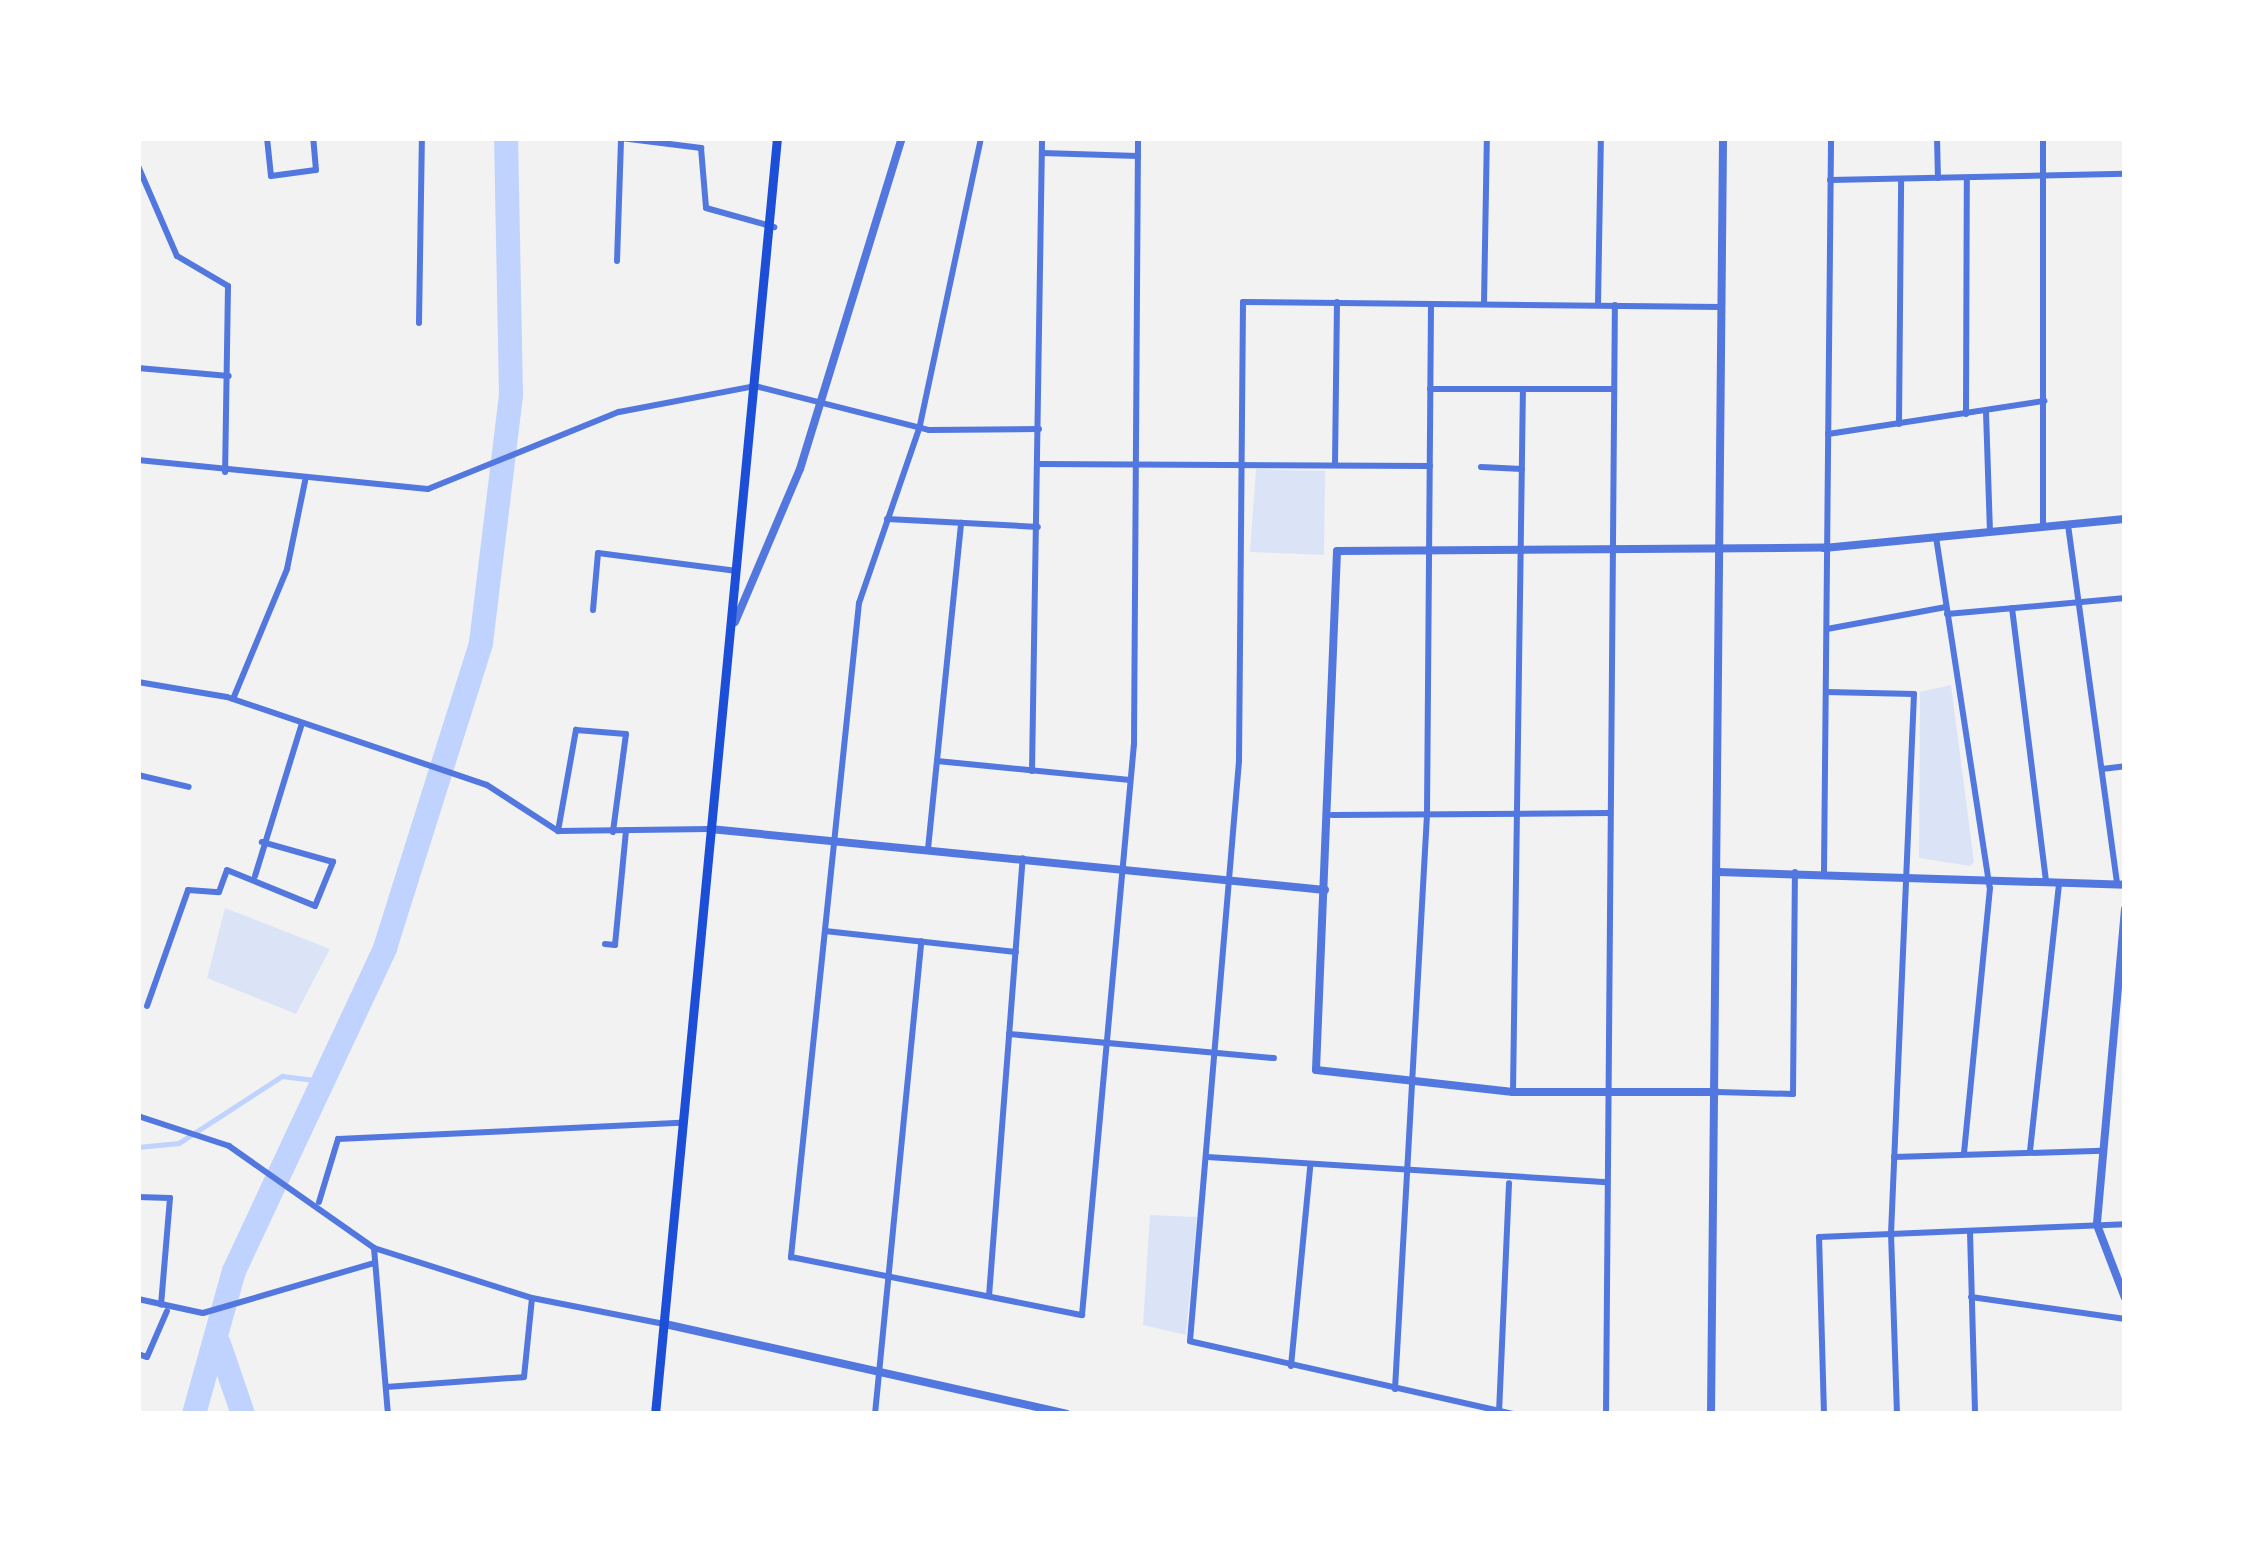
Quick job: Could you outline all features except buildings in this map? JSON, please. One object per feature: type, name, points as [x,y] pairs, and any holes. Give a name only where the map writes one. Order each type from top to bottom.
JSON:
[{"type":"main road","points":[[655,1414],[710,829],[774,227],[778,138]]},
{"type":"street","points":[[267,138],[271,176],[316,170],[313,138]]},
{"type":"street","points":[[419,323],[422,138]]},
{"type":"street","points":[[735,622],[823,397],[902,138]]},
{"type":"street","points":[[981,138],[920,426],[859,603],[791,1257],[1082,1316],[1130,780],[1138,138]]},
{"type":"street","points":[[1032,771],[1042,138]]},
{"type":"street","points":[[1484,303],[1487,138]]},
{"type":"street","points":[[1598,304],[1601,138]]},
{"type":"street","points":[[1711,1414],[1724,138]]},
{"type":"street","points":[[1824,872],[1831,138]]},
{"type":"street","points":[[1937,138],[1938,178]]},
{"type":"street","points":[[2043,527],[2044,138]]},
{"type":"street","points":[[616,261],[621,140],[700,148],[706,208],[774,227]]},
{"type":"street","points":[[1042,153],[1138,156]]},
{"type":"street","points":[[138,166],[177,256],[228,286],[225,472]]},
{"type":"street","points":[[1830,180],[2125,174]]},
{"type":"street","points":[[1966,414],[1967,177]]},
{"type":"street","points":[[1899,424],[1901,179]]},
{"type":"street","points":[[1513,1414],[1190,1341],[1232,880],[1244,464],[1243,302],[1722,307]]},
{"type":"street","points":[[1335,465],[1337,302]]},
{"type":"street","points":[[1395,1389],[1427,814],[1431,304]]},
{"type":"street","points":[[1606,1414],[1615,305]]},
{"type":"street","points":[[138,368],[229,376]]},
{"type":"street","points":[[138,460],[305,481],[428,489],[531,443],[695,392],[755,386],[823,397],[920,426],[1039,429]]},
{"type":"street","points":[[1430,389],[1614,389]]},
{"type":"street","points":[[1514,1092],[1523,389]]},
{"type":"street","points":[[1828,434],[2044,401]]},
{"type":"street","points":[[1986,412],[1990,532]]},
{"type":"street","points":[[1039,464],[1430,466]]},
{"type":"street","points":[[1481,467],[1522,469]]},
{"type":"street","points":[[233,699],[286,569],[305,481]]},
{"type":"street","points":[[887,519],[1038,527]]},
{"type":"street","points":[[1795,872],[1793,1094],[1514,1092],[1316,1070],[1332,814],[1337,551],[1430,544],[1824,548],[2125,519]]},
{"type":"street","points":[[928,849],[961,523]]},
{"type":"street","points":[[1718,872],[1913,873],[2121,884],[2068,525]]},
{"type":"street","points":[[1936,537],[1983,876],[1964,1153]]},
{"type":"street","points":[[592,610],[598,554],[740,571]]},
{"type":"street","points":[[1827,629],[1946,611],[2125,598]]},
{"type":"street","points":[[2012,608],[2046,880]]},
{"type":"street","points":[[138,682],[233,699],[461,776],[558,831],[710,829],[1324,890]]},
{"type":"street","points":[[1826,692],[1914,694],[1913,873],[1891,1233],[1897,1414]]},
{"type":"street","points":[[255,876],[302,723]]},
{"type":"street","points":[[558,831],[576,730],[626,734],[613,832]]},
{"type":"street","points":[[936,761],[1130,780]]},
{"type":"street","points":[[2102,769],[2125,766]]},
{"type":"street","points":[[138,775],[189,787]]},
{"type":"street","points":[[1332,814],[1610,813]]},
{"type":"street","points":[[605,944],[615,945],[626,831]]},
{"type":"street","points":[[146,1006],[188,890],[219,892],[227,870],[255,876],[315,905],[333,862],[262,842]]},
{"type":"street","points":[[989,1295],[1023,859]]},
{"type":"street","points":[[2030,1151],[2059,880]]},
{"type":"street","points":[[608,899],[619,900]]},
{"type":"street","points":[[2125,909],[2097,1226],[2125,1298]]},
{"type":"street","points":[[825,932],[1016,952]]},
{"type":"street","points":[[874,1414],[920,941]]},
{"type":"street","points":[[1009,1034],[1274,1058]]},
{"type":"street","points":[[138,1116],[210,1137],[259,1163],[319,1202],[374,1248],[532,1298],[1066,1414]]},
{"type":"street","points":[[319,1202],[338,1139],[684,1123]]},
{"type":"street","points":[[1894,1157],[2102,1151]]},
{"type":"street","points":[[1207,1157],[1509,1183],[1607,1182]]},
{"type":"street","points":[[1291,1366],[1310,1167]]},
{"type":"street","points":[[1499,1413],[1509,1183]]},
{"type":"street","points":[[138,1197],[170,1198],[164,1309],[147,1357],[138,1354]]},
{"type":"street","points":[[1824,1414],[1819,1237],[2125,1225]]},
{"type":"street","points":[[1970,1230],[1975,1414]]},
{"type":"street","points":[[374,1248],[388,1414]]},
{"type":"street","points":[[138,1299],[164,1309],[203,1313],[374,1264]]},
{"type":"street","points":[[1971,1297],[2125,1319]]},
{"type":"street","points":[[385,1387],[524,1377],[532,1298]]},
{"type":"shaded area","points":[[1256,469],[1325,471],[1324,555],[1250,552]]},
{"type":"shaded area","points":[[1951,685],[1974,862],[1970,866],[1919,858],[1920,692]]},
{"type":"shaded area","points":[[225,908],[330,949],[296,1014],[207,978]]},
{"type":"shaded area","points":[[1150,1215],[1197,1217],[1186,1335],[1143,1325]]},
{"type":"waterway","points":[[194,1414],[234,1271],[385,948],[481,643],[511,395],[506,138]]},
{"type":"waterway","points":[[138,1147],[179,1143],[282,1076],[322,1081]]},
{"type":"waterway","points":[[219,1344],[243,1414]]}]
